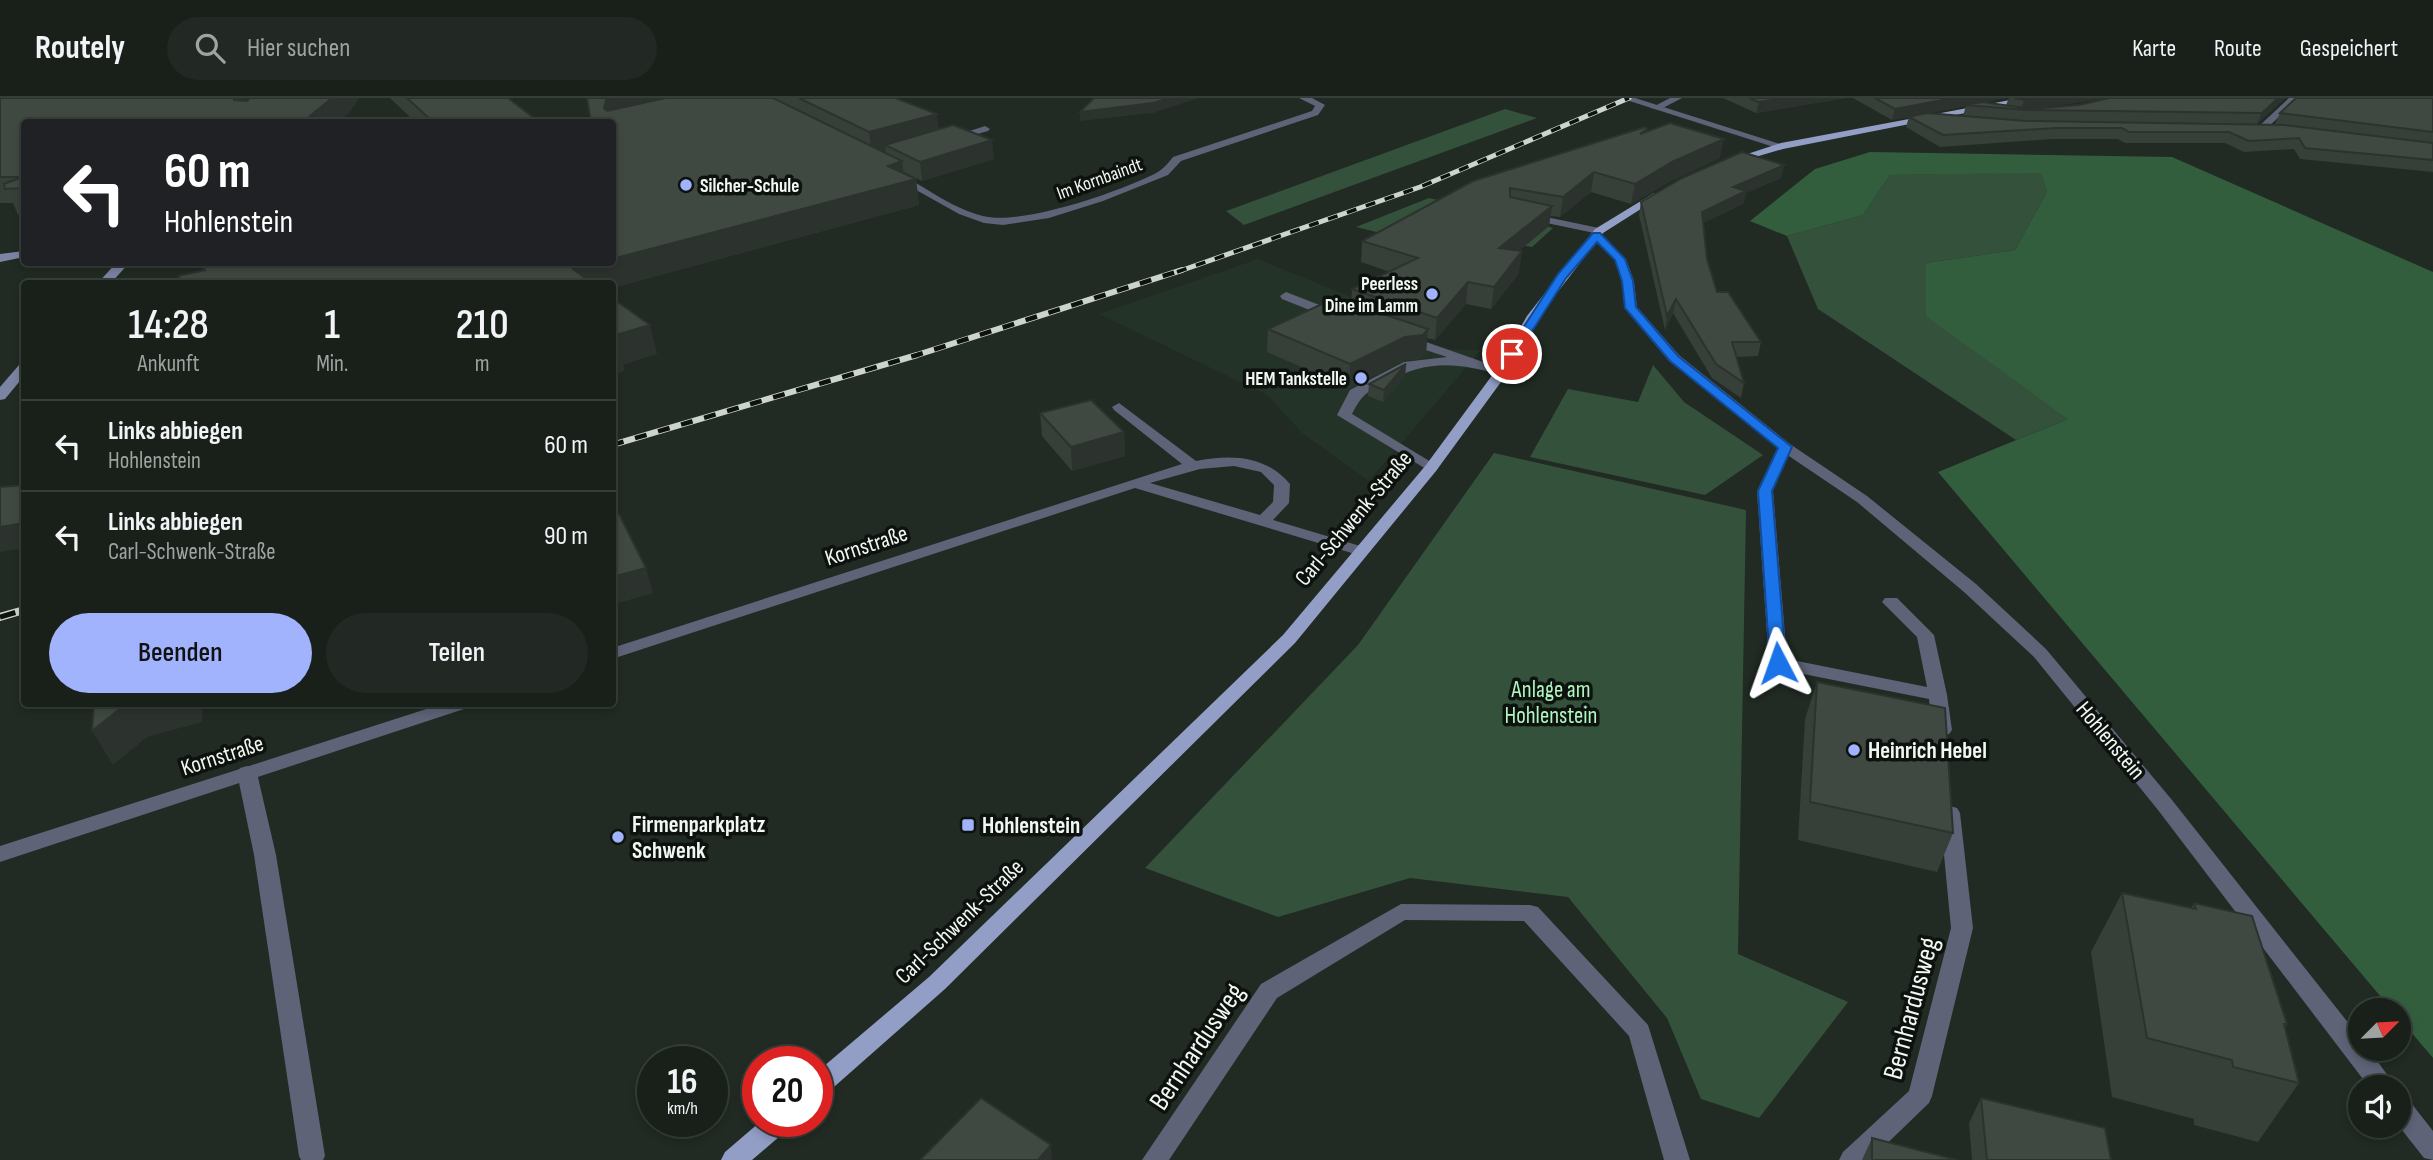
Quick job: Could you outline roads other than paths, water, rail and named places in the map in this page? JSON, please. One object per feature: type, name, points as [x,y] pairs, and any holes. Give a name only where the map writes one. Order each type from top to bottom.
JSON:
[{"type":"main road","points":[[1716,167],[1781,146],[2036,98]]},
{"type":"main road","name":"Carl-Schwenk-Straße","points":[[833,1073],[937,983],[1289,639],[1432,468],[1502,371],[1531,319],[1598,233],[1665,192]]},
{"type":"main road","points":[[734,1160],[761,1137]]},
{"type":"street","name":"Im Kornbaindt","points":[[892,174],[983,219],[1012,223],[1042,216],[1164,173],[1177,159],[1315,113],[1320,105],[1304,98]]},
{"type":"street","points":[[1625,98],[1781,146]]},
{"type":"street","points":[[1656,108],[1677,98]]},
{"type":"street","points":[[2261,129],[2294,98]]},
{"type":"street","points":[[1980,108],[2007,113]]},
{"type":"street","points":[[1922,119],[1974,121]]},
{"type":"street","points":[[2249,128],[2279,130]]},
{"type":"street","points":[[933,144],[985,129]]},
{"type":"street","points":[[1512,213],[1598,233]]},
{"type":"street","name":"Hohlenstein","points":[[1598,233],[1620,259],[1628,281],[1631,308],[1674,358],[1785,447],[1863,499],[1970,588],[2040,653],[2165,805],[2375,1075]]},
{"type":"street","points":[[0,258],[21,254]]},
{"type":"street","points":[[107,280],[120,266]]},
{"type":"street","points":[[1286,296],[1351,321]]},
{"type":"street","points":[[1390,334],[1502,371]]},
{"type":"street","points":[[1432,468],[1344,415],[1354,393],[1409,365],[1449,361],[1479,363]]},
{"type":"street","points":[[0,396],[21,372]]},
{"type":"street","points":[[1119,407],[1193,466]]},
{"type":"street","points":[[1785,447],[1765,491],[1778,663],[1938,695]]},
{"type":"street","name":"Kornstraße","points":[[616,653],[1193,466],[1230,462],[1268,469],[1282,484],[1281,503],[1264,520]]},
{"type":"street","points":[[1135,483],[1361,551]]},
{"type":"street","points":[[1891,602],[1925,635],[1938,695],[1944,744]]},
{"type":"street","name":"Kornstraße","points":[[0,854],[451,707]]},
{"type":"street","points":[[247,773],[265,855],[312,1156]]},
{"type":"street","name":"Bernhardusweg","points":[[1852,1160],[1920,1096],[1962,928],[1949,797]]},
{"type":"street","name":"Bernhardusweg","points":[[1156,1160],[1269,991],[1401,912],[1530,913],[1640,1032],[1677,1160]]},
{"type":"street","points":[[2411,1122],[2433,1150]]},
{"type":"railway","points":[[1177,272],[1420,187],[1629,98]]},
{"type":"railway","points":[[616,444],[917,355],[1182,270]]},
{"type":"railway","points":[[0,617],[21,611]]},
{"type":"place","name":"Silcher-Schule","points":[[686,185]]},
{"type":"place","name":"Peerless Dine im Lamm","points":[[1432,294]]},
{"type":"place","name":"HEM Tankstelle","points":[[1361,378]]},
{"type":"place","name":"Heinrich Hebel","points":[[1854,750]]},
{"type":"place","name":"Hohlenstein","points":[[968,825]]},
{"type":"place","name":"Firmenparkplatz Schwenk","points":[[618,837]]},
{"type":"park label","name":"Anlage am Hohlenstein","points":[[1551,702]]}]
